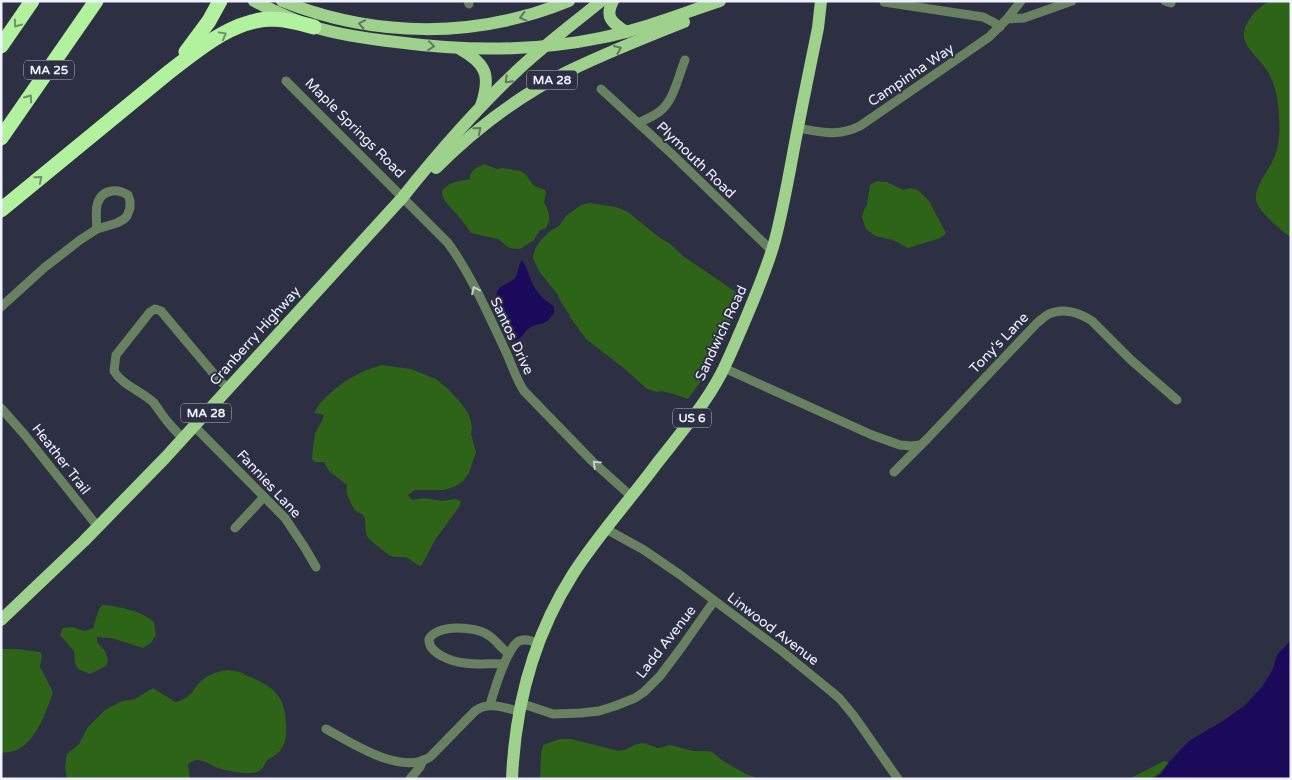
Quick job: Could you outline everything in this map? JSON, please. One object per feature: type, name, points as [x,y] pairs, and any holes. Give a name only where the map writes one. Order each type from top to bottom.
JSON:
[{"type":"highway","points":[[1,46],[32,1]]},
{"type":"highway","name":"MA 25","points":[[1,138],[96,1]]},
{"type":"highway","points":[[169,72],[192,47],[220,1]]},
{"type":"highway","points":[[1,210],[169,72],[216,38],[234,28],[267,19],[280,19],[314,27]]},
{"type":"main road","points":[[254,1],[314,27],[366,38],[460,49],[544,47],[580,42],[626,32],[720,1]]},
{"type":"main road","points":[[282,1],[316,13],[352,22],[387,28],[424,29],[462,28],[502,22],[569,1]]},
{"type":"main road","name":"Cranberry Highway","points":[[1,620],[98,527],[194,426],[402,198],[426,167],[480,108],[544,47],[601,1]]},
{"type":"main road","points":[[613,1],[610,8],[610,17],[615,24],[626,32]]},
{"type":"main road","name":"Cranberry Highway","points":[[402,198],[432,173],[474,133],[537,88],[572,69],[706,12],[726,1]]},
{"type":"main road","name":"Sandwich Road","points":[[512,779],[514,742],[519,707],[538,643],[548,620],[566,585],[582,561],[699,409],[724,368],[749,312],[778,230],[818,28],[821,1]]},
{"type":"main road","name":"Sandwich Road","points":[[818,28],[826,1]]},
{"type":"main road","points":[[460,49],[477,60],[484,70],[487,84],[480,108]]},
{"type":"street","name":"Campinha Way","points":[[798,128],[831,133],[854,129],[982,43],[1000,27],[1021,1]]},
{"type":"street","points":[[1007,19],[1024,18],[1072,1]]},
{"type":"street","points":[[884,2],[983,17],[1000,27]]},
{"type":"street","points":[[638,123],[654,116],[665,106],[672,95],[684,60]]},
{"type":"street","name":"Maple Springs Road","points":[[286,81],[402,198]]},
{"type":"street","name":"Plymouth Road","points":[[601,89],[772,251]]},
{"type":"street","points":[[1,307],[70,247],[98,228],[117,223],[127,216],[130,204],[128,195],[123,192],[114,191],[102,196],[96,211],[98,228]]},
{"type":"street","name":"Santos Drive","points":[[402,198],[448,243],[461,261],[524,391],[592,461],[632,497]]},
{"type":"street","points":[[182,438],[153,403],[120,380],[114,371],[116,355],[150,312],[155,309],[160,310],[219,380],[228,388]]},
{"type":"street","name":"Tony's Lane","points":[[894,472],[928,439],[1037,323],[1047,315],[1055,312],[1080,314],[1092,320],[1131,360],[1177,400]]},
{"type":"street","points":[[724,368],[881,439],[906,446],[920,445]]},
{"type":"street","name":"Heather Trail","points":[[1,408],[98,527]]},
{"type":"street","name":"Fannies Lane","points":[[194,426],[285,518],[316,567]]},
{"type":"street","points":[[235,528],[264,496]]},
{"type":"street","name":"Linwood Avenue","points":[[606,528],[644,550],[714,601],[783,652],[840,699],[864,729],[898,779]]},
{"type":"street","name":"Ladd Avenue","points":[[490,705],[519,707],[553,714],[581,713],[615,706],[635,698],[660,676],[714,601]]},
{"type":"street","points":[[504,664],[467,664],[456,662],[436,652],[430,646],[429,639],[435,633],[447,629],[470,629],[489,636],[509,654]]},
{"type":"street","points":[[326,729],[386,758],[408,763],[423,760],[436,751],[474,711],[483,706],[490,705],[504,664],[512,648],[519,641],[528,640],[538,643]]},
{"type":"street","points":[[410,779],[423,760]]},
{"type":"green space","points":[[1268,1],[1291,1],[1291,237],[1260,209],[1256,200],[1259,184],[1272,163],[1276,152],[1279,139],[1279,118],[1277,96],[1273,82],[1266,69],[1247,45],[1244,33],[1246,25],[1253,15]]},
{"type":"green space","points":[[484,164],[497,169],[521,171],[534,186],[545,190],[544,202],[549,215],[548,224],[546,228],[540,230],[534,240],[520,249],[509,248],[498,239],[471,233],[443,198],[442,190],[455,182],[470,179],[472,171]]},
{"type":"green space","points":[[877,181],[887,182],[903,190],[910,188],[918,190],[929,201],[946,233],[941,238],[908,248],[893,240],[875,236],[866,229],[862,217],[867,205],[870,185]]},
{"type":"green space","points":[[589,203],[616,207],[628,212],[683,256],[736,292],[732,300],[733,311],[725,340],[715,352],[706,374],[688,399],[674,394],[647,389],[625,369],[586,339],[570,317],[558,295],[539,271],[533,258],[535,249],[541,240],[550,231],[559,226],[566,216],[581,205]]},
{"type":"green space","points":[[381,365],[411,369],[436,379],[461,403],[468,413],[471,422],[471,434],[476,452],[469,473],[463,481],[456,486],[444,490],[415,490],[408,495],[413,500],[424,498],[442,501],[455,499],[461,501],[459,507],[435,540],[421,566],[407,558],[391,556],[371,541],[366,534],[364,517],[355,510],[349,499],[347,485],[329,471],[324,462],[315,462],[312,459],[315,434],[324,415],[314,413],[318,406],[346,381]]},
{"type":"green space","points":[[102,605],[137,612],[149,618],[154,622],[156,635],[151,643],[143,648],[111,638],[97,637],[97,642],[105,651],[108,660],[106,666],[90,674],[78,669],[75,663],[74,651],[60,635],[63,628],[72,627],[85,631],[93,628]]},
{"type":"green space","points":[[1,649],[40,652],[42,655],[40,667],[53,692],[40,725],[30,740],[17,750],[1,753]]},
{"type":"green space","points":[[228,670],[240,672],[259,681],[272,689],[281,700],[286,728],[284,743],[281,750],[268,760],[259,771],[251,773],[233,772],[195,760],[188,765],[190,779],[67,779],[65,767],[67,754],[79,744],[88,727],[105,710],[122,701],[135,699],[153,688],[175,702],[186,698],[208,676],[216,672]]},
{"type":"green space","points":[[560,739],[571,739],[619,751],[643,743],[658,748],[670,745],[693,751],[712,752],[723,761],[748,775],[762,779],[540,779],[543,745]]},
{"type":"green space","points":[[1164,761],[1169,762],[1156,775],[1148,778],[1129,779]]},
{"type":"shaded area","points":[[522,260],[536,290],[554,307],[554,313],[546,322],[530,327],[519,339],[513,341],[505,332],[497,292],[500,287],[515,278]]},
{"type":"shaded area","points":[[1291,640],[1291,779],[1153,779],[1161,774],[1169,762],[1189,741],[1226,719],[1245,705],[1262,687],[1273,669],[1277,655]]}]
